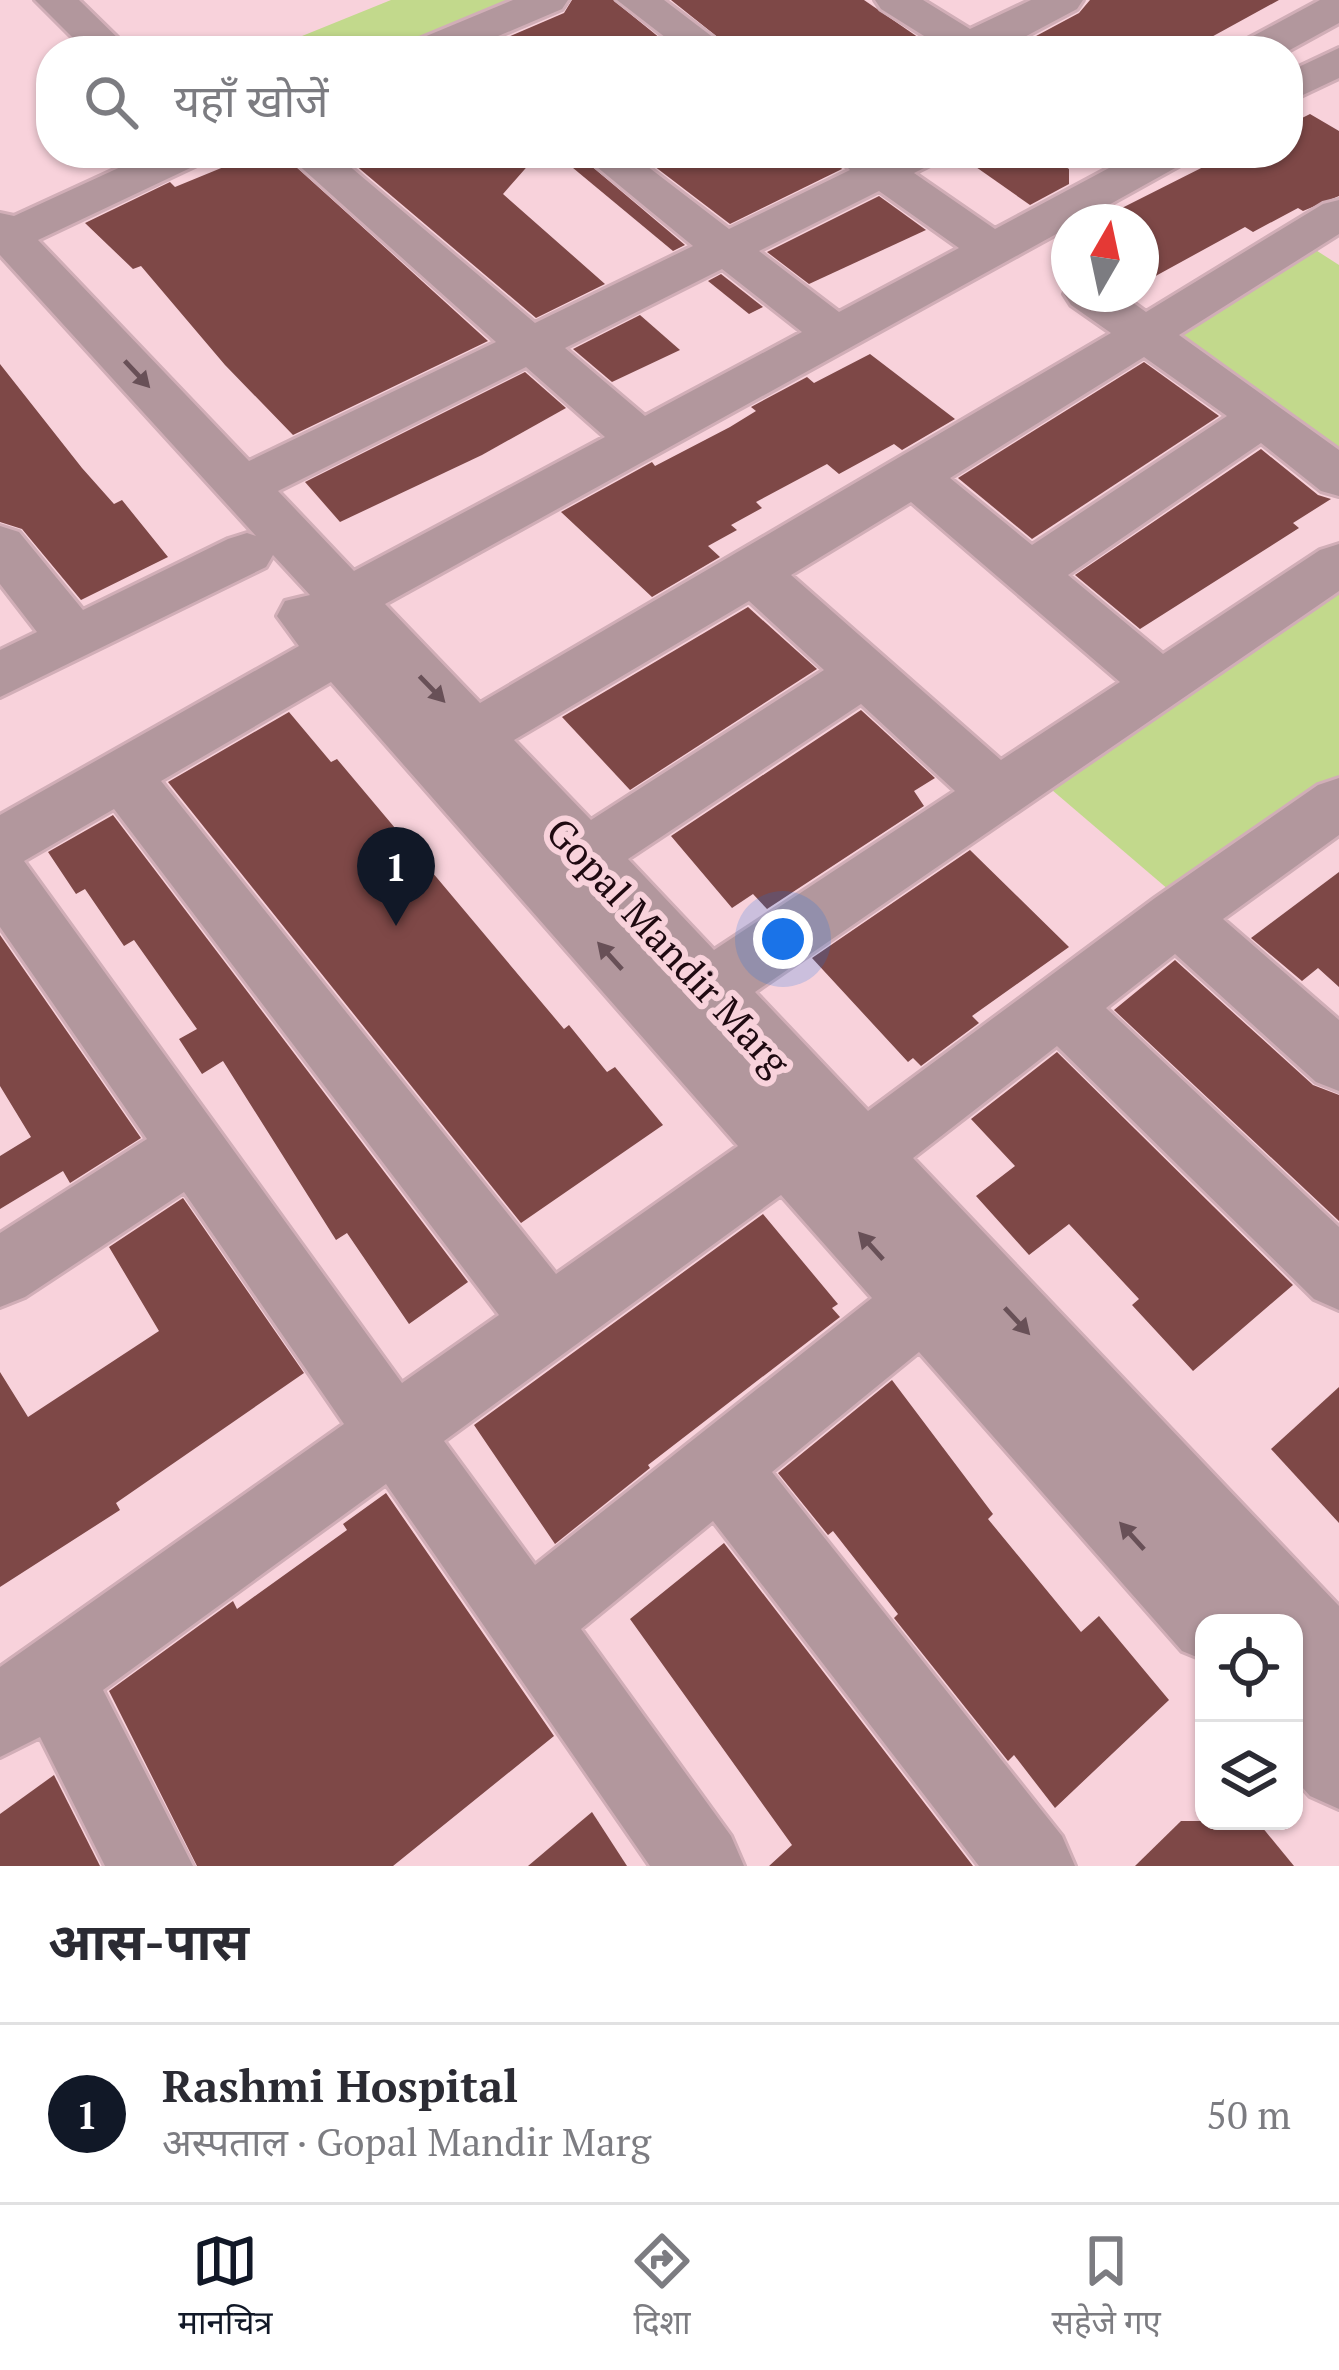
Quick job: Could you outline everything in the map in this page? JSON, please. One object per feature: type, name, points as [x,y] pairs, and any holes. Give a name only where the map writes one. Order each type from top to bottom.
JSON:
[{"type":"street","points":[[55,0],[94,36]]},
{"type":"street","points":[[474,36],[548,0]]},
{"type":"street","points":[[638,0],[689,36]]},
{"type":"street","points":[[895,0],[953,36]]},
{"type":"street","points":[[995,36],[1063,0]]},
{"type":"street","points":[[1284,36],[1336,7]]},
{"type":"street","points":[[1303,81],[1339,61]]},
{"type":"street","points":[[2,260],[162,168]]},
{"type":"street","points":[[324,168],[641,440]]},
{"type":"street","points":[[621,168],[836,334]]},
{"type":"street","points":[[242,487],[726,249],[869,168]]},
{"type":"street","points":[[898,168],[1145,334],[1339,478]]},
{"type":"street","points":[[0,845],[122,776],[342,626],[641,440],[836,334],[1044,267],[1143,168]]},
{"type":"street","points":[[475,734],[755,575],[1145,334],[1328,235]]},
{"type":"street","name":"Gopal Mandir Marg","points":[[2,260],[242,487],[342,626],[826,1143],[1339,1664]]},
{"type":"street","name":"Gopal Mandir Marg","points":[[2,260],[248,553],[475,734],[707,989],[826,1143],[922,1303],[1202,1614]]},
{"type":"street","points":[[1029,574],[1263,418]]},
{"type":"street","points":[[912,474],[1161,685]]},
{"type":"street","points":[[0,546],[74,638]]},
{"type":"street","points":[[0,675],[248,553]]},
{"type":"street","points":[[707,989],[1001,796],[1339,564]]},
{"type":"street","points":[[755,575],[1001,796]]},
{"type":"street","points":[[585,856],[865,673]]},
{"type":"street","points":[[122,776],[548,1322]]},
{"type":"street","points":[[150,1866],[27,1697],[548,1322],[826,1143],[1059,1006],[1177,916],[1331,819]]},
{"type":"street","points":[[0,877],[700,1866]]},
{"type":"street","points":[[1177,916],[1339,1061]]},
{"type":"street","points":[[1059,1006],[1339,1275]]},
{"type":"street","points":[[0,1273],[193,1148]]},
{"type":"street","points":[[528,1621],[922,1303]]},
{"type":"street","points":[[719,1467],[1032,1866]]},
{"type":"street","points":[[1299,1722],[1339,1766]]},
{"type":"green space","points":[[391,0],[549,0],[464,36],[302,36]]},
{"type":"green space","points":[[1311,247],[1339,265],[1339,456],[1164,337]]},
{"type":"green space","points":[[1339,582],[1339,779],[1183,902],[1052,790]]},
{"type":"building","points":[[572,0],[613,0],[657,36],[510,36],[564,13]]},
{"type":"building","points":[[671,0],[864,0],[916,36],[716,36]]},
{"type":"building","points":[[1090,0],[1279,0],[1213,36],[1036,36],[1079,13]]},
{"type":"building","points":[[1310,114],[1339,131],[1339,196],[1303,211],[1298,208],[1253,232],[1245,227],[1159,274],[1159,204],[1130,204],[1201,168],[1303,168],[1303,118]]},
{"type":"building","points":[[221,168],[298,168],[488,341],[293,435],[225,365],[141,266],[133,269],[85,223],[170,182],[175,187]]},
{"type":"building","points":[[359,168],[526,168],[503,194],[605,284],[536,318]]},
{"type":"building","points":[[573,168],[594,168],[685,245],[673,251]]},
{"type":"building","points":[[657,168],[842,169],[730,224]]},
{"type":"building","points":[[977,168],[1069,169],[1069,184],[1030,205]]},
{"type":"building","points":[[879,196],[926,230],[809,284],[767,252]]},
{"type":"building","points":[[721,274],[763,307],[749,314],[708,281]]},
{"type":"building","points":[[640,315],[680,350],[612,382],[573,349]]},
{"type":"building","points":[[870,354],[955,419],[902,450],[894,444],[839,474],[827,464],[756,502],[762,508],[731,525],[737,530],[708,546],[720,557],[652,597],[561,512],[652,462],[655,466],[730,427],[756,411],[751,407],[807,377],[814,383]]},
{"type":"building","points":[[1144,362],[1219,416],[1032,539],[958,478]]},
{"type":"building","points":[[0,364],[82,468],[114,504],[122,500],[168,557],[81,600],[22,529],[0,522]]},
{"type":"building","points":[[525,372],[566,408],[482,455],[340,522],[305,482]]},
{"type":"building","points":[[1261,449],[1318,495],[1331,499],[1293,523],[1299,528],[1140,629],[1075,575]]},
{"type":"building","points":[[748,607],[817,669],[630,790],[562,717]]},
{"type":"building","points":[[861,710],[935,778],[914,791],[924,806],[767,909],[753,894],[732,908],[671,836]]},
{"type":"building","points":[[289,712],[331,762],[337,759],[564,1029],[569,1025],[607,1072],[615,1067],[663,1125],[521,1223],[168,782]]},
{"type":"building","points":[[113,815],[468,1282],[409,1324],[347,1233],[336,1240],[223,1061],[202,1074],[179,1039],[197,1029],[134,940],[124,946],[85,889],[76,894],[48,852]]},
{"type":"building","points":[[970,850],[1069,947],[972,1016],[979,1023],[921,1066],[913,1058],[908,1062],[812,958]]},
{"type":"building","points":[[1339,872],[1339,987],[1318,968],[1302,981],[1251,938]]},
{"type":"building","points":[[0,935],[141,1138],[70,1183],[63,1171],[0,1209],[0,1156],[31,1137],[0,1086]]},
{"type":"building","points":[[1175,960],[1313,1085],[1339,1095],[1339,1221],[1114,1010]]},
{"type":"building","points":[[1057,1052],[1293,1285],[1193,1371],[1132,1305],[1139,1299],[1069,1224],[1029,1255],[976,1196],[1015,1166],[971,1119]]},
{"type":"building","points":[[183,1198],[304,1373],[116,1503],[120,1510],[0,1587],[0,1372],[28,1417],[159,1331],[109,1247]]},
{"type":"building","points":[[763,1214],[838,1304],[832,1308],[840,1317],[648,1465],[555,1544],[474,1425]]},
{"type":"building","points":[[892,1380],[993,1514],[988,1519],[1081,1632],[1099,1616],[1169,1700],[1055,1808],[1014,1755],[1008,1761],[894,1618],[898,1614],[833,1531],[828,1535],[778,1473]]},
{"type":"building","points":[[1339,1387],[1339,1523],[1271,1449]]},
{"type":"building","points":[[386,1493],[554,1736],[393,1866],[197,1866],[109,1691],[233,1601],[237,1609],[347,1530],[343,1524]]},
{"type":"building","points":[[724,1543],[973,1866],[769,1866],[792,1845],[630,1619]]},
{"type":"building","points":[[54,1775],[100,1866],[0,1866],[0,1814]]},
{"type":"building","points":[[592,1812],[627,1866],[528,1866]]},
{"type":"building","points":[[1181,1821],[1195,1821],[1195,1830],[1264,1830],[1294,1866],[1135,1866]]},
{"type":"place","name":"Rashmi Hospital","points":[[396,926]]}]
